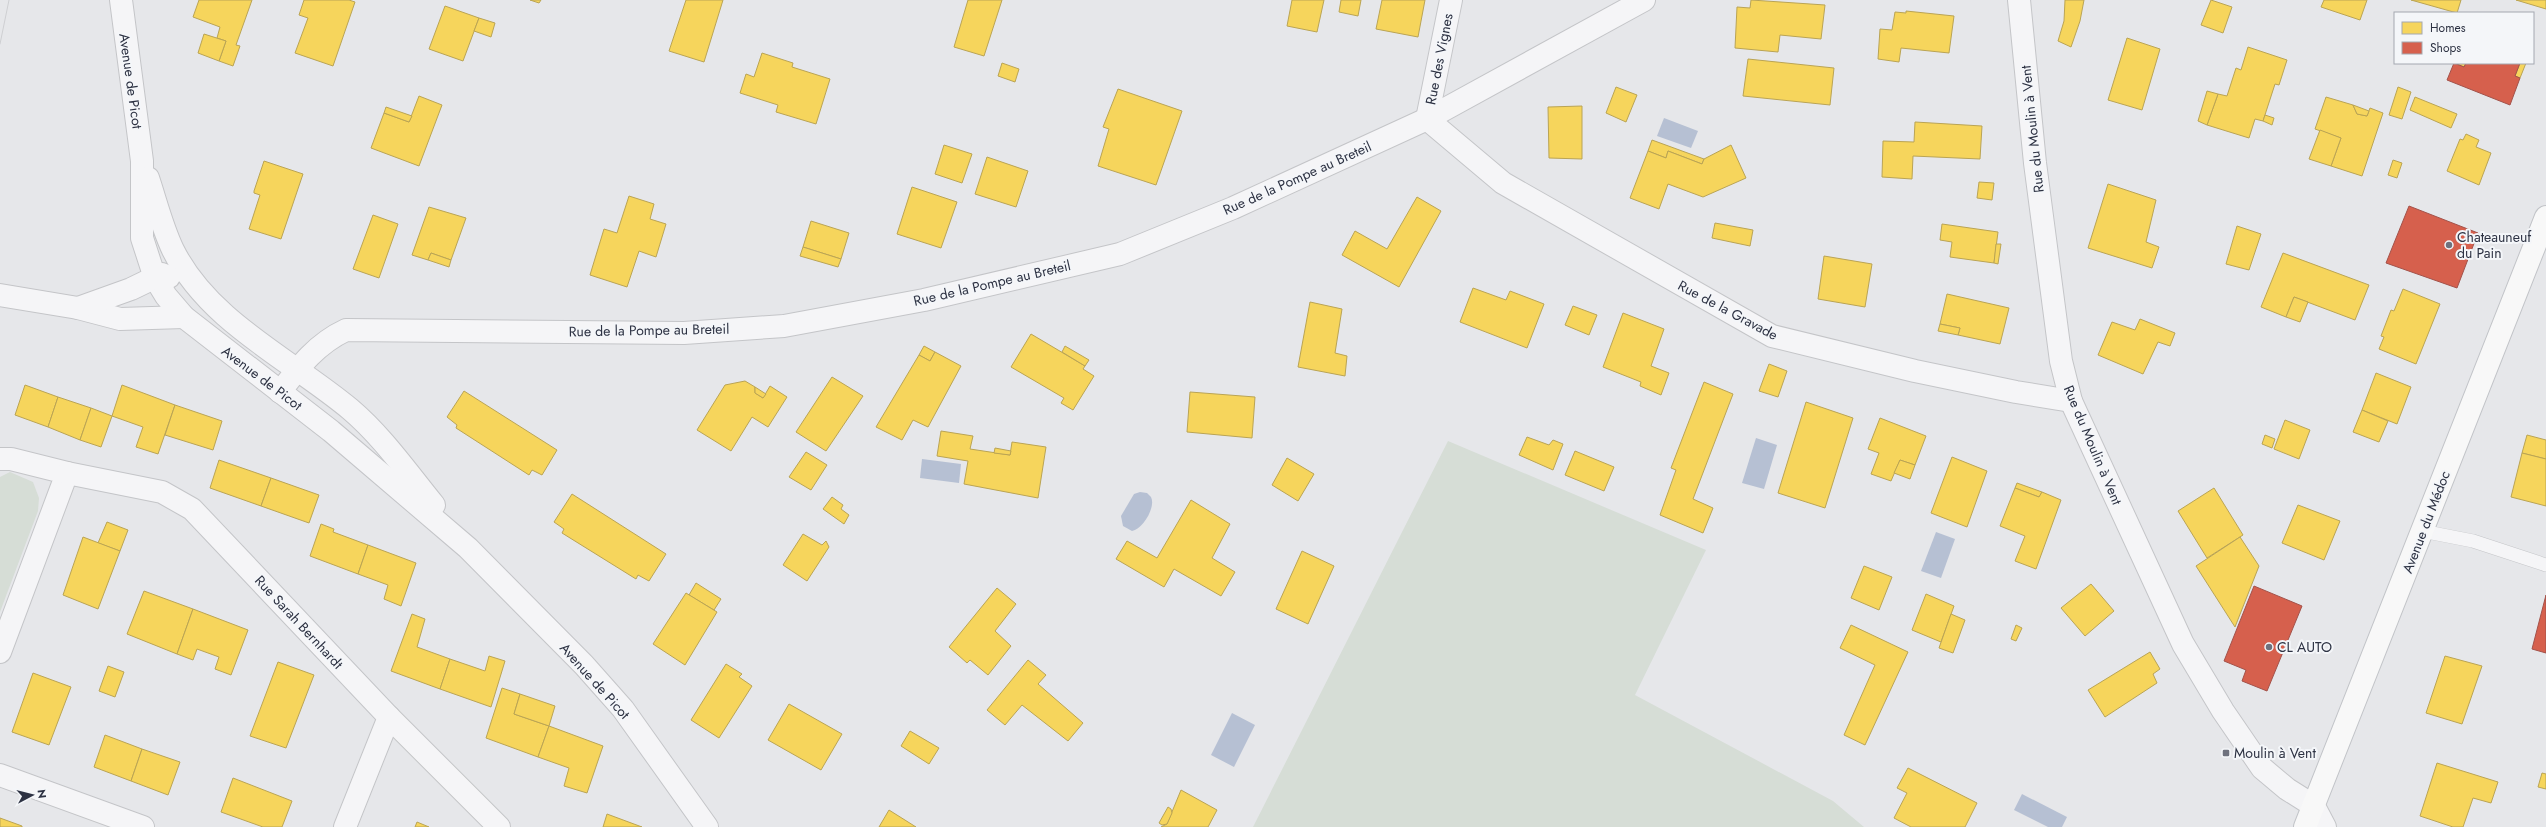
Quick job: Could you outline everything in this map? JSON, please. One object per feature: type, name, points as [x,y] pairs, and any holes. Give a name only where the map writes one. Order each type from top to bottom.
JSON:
[{"type":"main road","name":"Avenue du Médoc","points":[[2305,827],[2546,217]]},
{"type":"street","name":"Avenue de Picot","points":[[121,0],[142,161],[142,238],[155,278],[166,296],[184,318],[331,431],[468,548],[584,666],[623,709],[707,827]]},
{"type":"street","name":"Rue des Vignes","points":[[1427,119],[1451,0]]},
{"type":"street","name":"Rue de la Pompe au Breteil","points":[[280,392],[305,359],[332,336],[355,329],[684,333],[784,326],[924,300],[1120,254],[1233,208],[1427,119],[1644,0]]},
{"type":"street","name":"Rue du Moulin à Vent","points":[[2019,0],[2036,171],[2061,361],[2071,401],[2183,644],[2200,676],[2262,768],[2287,789],[2314,806]]},
{"type":"street","name":"Rue de la Gravade","points":[[1427,119],[1503,183],[1772,336],[1915,371],[2016,392],[2071,401]]},
{"type":"street","name":"Avenue de Picot","points":[[142,161],[173,249],[188,274],[212,304],[351,410],[379,437],[468,548]]},
{"type":"street","points":[[78,308],[131,290],[162,274],[178,280],[212,304]]},
{"type":"street","points":[[0,295],[78,308],[120,319],[184,318]]},
{"type":"street","name":"Rue Sarah Bernhardt","points":[[0,460],[11,459],[67,473],[162,492],[192,509],[390,717],[499,827]]},
{"type":"street","points":[[0,652],[67,473]]},
{"type":"street","points":[[345,827],[390,717]]},
{"type":"street","points":[[0,775],[143,827]]},
{"type":"street","points":[[2314,806],[2325,827]]},
{"type":"lane","points":[[2422,531],[2473,541],[2546,565]]},
{"type":"shaded area","points":[[1448,441],[1706,550],[1635,695],[1833,801],[1864,827],[1253,827]]},
{"type":"shaded area","points":[[10,472],[33,482],[39,498],[38,511],[0,612],[0,477]]},
{"type":"water","points":[[1664,118],[1698,131],[1691,148],[1657,136]]},
{"type":"water","points":[[1756,438],[1777,445],[1764,489],[1742,483]]},
{"type":"water","points":[[922,459],[961,464],[959,483],[920,478]]},
{"type":"water","points":[[1140,492],[1147,493],[1151,497],[1152,506],[1148,517],[1144,522],[1132,531],[1123,526],[1121,516],[1134,494]]},
{"type":"water","points":[[1936,532],[1955,539],[1941,578],[1921,571]]},
{"type":"water","points":[[1232,713],[1255,725],[1234,767],[1211,755]]},
{"type":"water","points":[[2022,794],[2067,817],[2062,827],[2048,827],[2014,810]]},
{"type":"building: Homes","points":[[199,0],[252,0],[236,45],[240,46],[233,66],[219,61],[226,41],[217,38],[220,27],[193,17]]},
{"type":"building: Homes","points":[[304,0],[349,0],[355,2],[333,66],[295,53],[308,18],[299,15]]},
{"type":"building: Homes","points":[[530,0],[541,0],[539,3]]},
{"type":"building: Homes","points":[[686,0],[723,0],[704,62],[669,51]]},
{"type":"building: Homes","points":[[968,0],[1002,0],[984,56],[954,47]]},
{"type":"building: Homes","points":[[1292,0],[1324,0],[1317,32],[1287,26]]},
{"type":"building: Homes","points":[[1341,0],[1361,0],[1358,16],[1339,12]]},
{"type":"building: Homes","points":[[1382,0],[1425,0],[1418,37],[1376,29]]},
{"type":"building: Homes","points":[[1751,0],[1825,5],[1821,39],[1780,35],[1778,52],[1735,48],[1737,7],[1750,8]]},
{"type":"building: Homes","points":[[2065,0],[2084,0],[2080,21],[2071,47],[2058,41],[2064,21]]},
{"type":"building: Homes","points":[[2211,0],[2232,7],[2223,33],[2201,25]]},
{"type":"building: Homes","points":[[2324,0],[2367,0],[2360,20],[2321,7]]},
{"type":"building: Homes","points":[[2411,0],[2461,0],[2457,12]]},
{"type":"building: Homes","points":[[2516,0],[2546,0],[2546,9]]},
{"type":"building: Homes","points":[[445,6],[479,18],[463,61],[429,49]]},
{"type":"building: Homes","points":[[1906,11],[1954,16],[1949,53],[1901,48],[1899,62],[1878,59],[1880,29],[1892,30],[1895,12],[1906,13]]},
{"type":"building: Homes","points":[[479,18],[495,23],[491,37],[474,31]]},
{"type":"building: Homes","points":[[204,34],[226,41],[219,61],[198,53]]},
{"type":"building: Homes","points":[[2127,38],[2160,49],[2142,110],[2108,100]]},
{"type":"building: Homes","points":[[2248,47],[2287,60],[2279,85],[2275,84],[2263,121],[2255,119],[2249,138],[2207,125],[2218,94],[2227,96],[2236,68],[2241,70]]},
{"type":"building: Homes","points":[[762,53],[793,63],[792,67],[830,79],[816,124],[776,112],[778,105],[740,93],[746,74],[754,77]]},
{"type":"building: Homes","points":[[1748,59],[1834,68],[1830,105],[1743,96]]},
{"type":"building: Homes","points":[[1002,63],[1019,69],[1015,82],[998,76]]},
{"type":"building: Homes","points":[[2457,64],[2466,64],[2464,67]]},
{"type":"building: Homes","points":[[2520,64],[2526,64],[2520,78],[2515,76]]},
{"type":"building: Homes","points":[[1616,87],[1637,95],[1626,122],[1606,113]]},
{"type":"building: Homes","points":[[2398,87],[2411,92],[2402,119],[2389,115]]},
{"type":"building: Homes","points":[[1118,89],[1182,111],[1156,185],[1098,166],[1109,129],[1103,127]]},
{"type":"building: Homes","points":[[2207,91],[2218,94],[2207,125],[2198,121]]},
{"type":"building: Homes","points":[[419,96],[442,105],[419,166],[371,148],[384,113],[409,122]]},
{"type":"building: Homes","points":[[2326,97],[2353,105],[2357,114],[2367,116],[2370,108],[2383,113],[2362,176],[2331,166],[2341,138],[2315,129]]},
{"type":"building: Homes","points":[[2415,97],[2457,114],[2451,128],[2410,110]]},
{"type":"building: Homes","points":[[2353,105],[2369,111],[2367,116],[2357,114]]},
{"type":"building: Homes","points":[[1582,106],[1582,159],[1549,158],[1548,107]]},
{"type":"building: Homes","points":[[386,107],[412,116],[409,122],[384,113]]},
{"type":"building: Homes","points":[[2265,115],[2274,118],[2272,125],[2263,121]]},
{"type":"building: Homes","points":[[1915,122],[1982,126],[1980,159],[1913,156],[1912,179],[1882,177],[1883,141],[1914,142]]},
{"type":"building: Homes","points":[[2320,130],[2341,138],[2331,166],[2309,159]]},
{"type":"building: Homes","points":[[2466,134],[2479,140],[2476,147],[2491,153],[2479,185],[2447,171],[2460,139],[2463,140]]},
{"type":"building: Homes","points":[[1652,140],[1704,159],[1702,164],[1668,151],[1666,158],[1648,151]]},
{"type":"building: Homes","points":[[944,145],[972,154],[962,183],[935,174]]},
{"type":"building: Homes","points":[[1731,145],[1746,178],[1703,197],[1668,184],[1659,209],[1630,198],[1648,151],[1666,158],[1668,151],[1702,164],[1704,159]]},
{"type":"building: Homes","points":[[987,157],[1028,171],[1016,207],[975,194]]},
{"type":"building: Homes","points":[[2393,160],[2402,163],[2397,178],[2388,175]]},
{"type":"building: Homes","points":[[264,161],[303,174],[281,239],[249,229],[260,195],[254,193],[254,191]]},
{"type":"building: Homes","points":[[1979,182],[1994,183],[1992,200],[1977,198]]},
{"type":"building: Homes","points":[[2108,184],[2156,200],[2146,242],[2159,247],[2152,268],[2088,248]]},
{"type":"building: Homes","points":[[912,187],[957,202],[941,248],[897,234]]},
{"type":"building: Homes","points":[[629,196],[654,204],[650,219],[666,224],[656,257],[639,251],[627,287],[590,275],[604,229],[617,233]]},
{"type":"building: Homes","points":[[1417,197],[1441,211],[1399,287],[1342,255],[1355,231],[1387,249]]},
{"type":"building: Homes","points":[[429,207],[466,218],[451,260],[431,253],[428,260],[412,255]]},
{"type":"building: Homes","points":[[373,215],[398,224],[379,278],[353,269]]},
{"type":"building: Homes","points":[[811,221],[849,233],[841,259],[803,247]]},
{"type":"building: Homes","points":[[1715,223],[1753,230],[1750,246],[1712,238]]},
{"type":"building: Homes","points":[[1942,224],[1998,232],[1994,263],[1950,257],[1952,242],[1940,240]]},
{"type":"building: Homes","points":[[2237,226],[2261,234],[2249,270],[2226,264]]},
{"type":"building: Homes","points":[[1996,244],[2001,244],[1998,264],[1994,263]]},
{"type":"building: Homes","points":[[803,247],[841,259],[838,267],[800,256]]},
{"type":"building: Homes","points":[[431,253],[451,260],[449,267],[428,260]]},
{"type":"building: Homes","points":[[2283,253],[2369,285],[2355,320],[2294,297],[2286,317],[2261,307]]},
{"type":"building: Homes","points":[[1824,256],[1872,264],[1865,307],[1818,299]]},
{"type":"building: Homes","points":[[1473,288],[1506,300],[1510,291],[1544,304],[1527,348],[1460,322]]},
{"type":"building: Homes","points":[[2403,289],[2440,304],[2416,364],[2379,349],[2384,337],[2381,336],[2391,310],[2394,311]]},
{"type":"building: Homes","points":[[1947,294],[2009,308],[2000,344],[1958,335],[1960,328],[1940,324]]},
{"type":"building: Homes","points":[[2294,297],[2308,302],[2300,322],[2286,317]]},
{"type":"building: Homes","points":[[1310,302],[1342,309],[1335,353],[1347,356],[1345,376],[1298,367]]},
{"type":"building: Homes","points":[[1573,306],[1597,315],[1589,335],[1565,325]]},
{"type":"building: Homes","points":[[1623,313],[1664,329],[1651,366],[1669,373],[1661,395],[1640,386],[1641,382],[1603,367]]},
{"type":"building: Homes","points":[[2140,319],[2175,333],[2170,346],[2158,342],[2143,374],[2098,355],[2112,322],[2135,330]]},
{"type":"building: Homes","points":[[1940,324],[1960,328],[1958,335],[1938,331]]},
{"type":"building: Homes","points":[[1031,334],[1085,366],[1083,369],[1094,376],[1073,410],[1061,403],[1064,398],[1011,367]]},
{"type":"building: Homes","points":[[924,346],[935,352],[930,361],[919,355]]},
{"type":"building: Homes","points":[[1065,346],[1089,360],[1085,366],[1062,352]]},
{"type":"building: Homes","points":[[935,352],[961,366],[928,427],[913,420],[902,440],[876,427],[919,355],[930,361]]},
{"type":"building: Homes","points":[[1769,364],[1787,371],[1778,397],[1759,391]]},
{"type":"building: Homes","points":[[2376,373],[2411,387],[2397,424],[2362,410]]},
{"type":"building: Homes","points":[[832,377],[863,396],[826,451],[796,432]]},
{"type":"building: Homes","points":[[745,381],[755,387],[755,393],[763,398],[770,386],[787,397],[768,427],[752,417],[731,451],[697,430],[725,385]]},
{"type":"building: Homes","points":[[1704,382],[1733,394],[1693,499],[1713,508],[1703,533],[1660,515],[1676,470],[1671,468]]},
{"type":"building: Homes","points":[[25,385],[58,397],[48,427],[15,415]]},
{"type":"building: Homes","points":[[122,385],[175,405],[158,454],[136,447],[143,427],[112,416]]},
{"type":"building: Homes","points":[[755,387],[766,394],[763,398],[755,393]]},
{"type":"building: Homes","points":[[464,391],[557,450],[542,475],[532,470],[529,475],[456,428],[457,425],[447,417]]},
{"type":"building: Homes","points":[[1190,392],[1255,397],[1252,438],[1187,432]]},
{"type":"building: Homes","points":[[58,397],[91,408],[80,440],[48,427]]},
{"type":"building: Homes","points":[[1806,402],[1853,418],[1825,508],[1778,493]]},
{"type":"building: Homes","points":[[175,405],[222,421],[213,450],[165,435]]},
{"type":"building: Homes","points":[[91,408],[112,416],[101,447],[80,440]]},
{"type":"building: Homes","points":[[2362,410],[2388,421],[2379,442],[2353,432]]},
{"type":"building: Homes","points":[[1880,418],[1926,436],[1915,465],[1900,460],[1891,481],[1871,474],[1879,453],[1868,449]]},
{"type":"building: Homes","points":[[2285,420],[2310,430],[2299,459],[2274,449]]},
{"type":"building: Homes","points":[[941,431],[973,436],[970,449],[1010,455],[1012,442],[1046,447],[1038,498],[964,484],[968,461],[937,456]]},
{"type":"building: Homes","points":[[2265,435],[2275,439],[2272,448],[2262,444]]},
{"type":"building: Homes","points":[[2527,435],[2546,440],[2546,459],[2522,453]]},
{"type":"building: Homes","points":[[1527,437],[1549,445],[1553,440],[1563,444],[1553,470],[1519,455]]},
{"type":"building: Homes","points":[[995,448],[1011,451],[1010,455],[994,453]]},
{"type":"building: Homes","points":[[1575,451],[1614,467],[1604,491],[1565,475]]},
{"type":"building: Homes","points":[[806,452],[827,465],[811,490],[789,477]]},
{"type":"building: Homes","points":[[2522,453],[2546,459],[2546,506],[2511,497]]},
{"type":"building: Homes","points":[[1952,457],[1987,471],[1967,527],[1931,513]]},
{"type":"building: Homes","points":[[1287,458],[1314,474],[1298,501],[1272,485]]},
{"type":"building: Homes","points":[[219,460],[271,478],[261,506],[210,488]]},
{"type":"building: Homes","points":[[1900,460],[1915,465],[1910,479],[1894,473]]},
{"type":"building: Homes","points":[[271,478],[319,495],[309,523],[261,506]]},
{"type":"building: Homes","points":[[2017,483],[2042,492],[2039,497],[2015,488]]},
{"type":"building: Homes","points":[[2015,488],[2039,497],[2042,492],[2061,500],[2036,569],[2015,561],[2025,536],[2000,526]]},
{"type":"building: Homes","points":[[2214,488],[2243,535],[2207,558],[2178,511]]},
{"type":"building: Homes","points":[[572,494],[666,554],[649,581],[638,575],[636,579],[562,533],[564,529],[554,522]]},
{"type":"building: Homes","points":[[832,497],[843,505],[841,509],[849,515],[844,524],[823,509]]},
{"type":"building: Homes","points":[[1191,500],[1230,524],[1212,558],[1235,572],[1221,596],[1174,569],[1164,587],[1116,559],[1127,541],[1157,558]]},
{"type":"building: Homes","points":[[2298,505],[2340,521],[2324,560],[2282,543]]},
{"type":"building: Homes","points":[[107,522],[128,530],[120,551],[98,543]]},
{"type":"building: Homes","points":[[321,524],[334,529],[333,532],[368,545],[358,574],[310,556]]},
{"type":"building: Homes","points":[[803,534],[822,545],[826,541],[829,547],[807,581],[783,565]]},
{"type":"building: Homes","points":[[83,537],[120,551],[98,609],[63,595]]},
{"type":"building: Homes","points":[[2240,537],[2259,566],[2235,627],[2196,566]]},
{"type":"building: Homes","points":[[368,545],[416,563],[401,606],[384,599],[388,585],[358,574]]},
{"type":"building: Homes","points":[[1302,551],[1334,566],[1308,624],[1276,609]]},
{"type":"building: Homes","points":[[1864,566],[1892,577],[1879,610],[1851,598]]},
{"type":"building: Homes","points":[[696,583],[721,599],[714,610],[689,595]]},
{"type":"building: Homes","points":[[2091,584],[2114,611],[2085,636],[2061,608]]},
{"type":"building: Homes","points":[[997,588],[1016,604],[995,631],[1011,646],[988,675],[970,660],[967,663],[949,647]]},
{"type":"building: Homes","points":[[144,591],[193,609],[177,654],[127,634]]},
{"type":"building: Homes","points":[[686,593],[717,612],[685,665],[653,644]]},
{"type":"building: Homes","points":[[1926,594],[1954,606],[1941,642],[1912,630]]},
{"type":"building: Homes","points":[[193,609],[248,630],[231,675],[215,669],[219,657],[197,649],[193,660],[177,654]]},
{"type":"building: Homes","points":[[412,614],[425,619],[417,647],[450,659],[440,689],[391,671]]},
{"type":"building: Homes","points":[[1951,614],[1965,620],[1953,653],[1939,648]]},
{"type":"building: Homes","points":[[1851,625],[1908,652],[1865,745],[1844,735],[1875,665],[1840,648]]},
{"type":"building: Homes","points":[[2016,625],[2022,628],[2016,641],[2011,639]]},
{"type":"building: Homes","points":[[2150,652],[2160,669],[2153,674],[2157,683],[2105,717],[2088,690]]},
{"type":"building: Homes","points":[[489,656],[505,661],[491,707],[440,689],[450,659],[485,671]]},
{"type":"building: Homes","points":[[2445,656],[2482,666],[2462,724],[2426,713]]},
{"type":"building: Homes","points":[[1028,660],[1046,675],[1038,684],[1083,723],[1068,741],[1022,705],[1005,725],[987,710]]},
{"type":"building: Homes","points":[[278,662],[314,675],[286,748],[250,736]]},
{"type":"building: Homes","points":[[726,664],[742,674],[739,677],[752,686],[719,738],[691,720]]},
{"type":"building: Homes","points":[[108,666],[124,672],[115,697],[99,691]]},
{"type":"building: Homes","points":[[33,673],[71,687],[49,745],[12,732]]},
{"type":"building: Homes","points":[[502,688],[520,694],[514,714],[549,726],[538,757],[486,738]]},
{"type":"building: Homes","points":[[520,694],[555,706],[549,726],[514,714]]},
{"type":"building: Homes","points":[[789,704],[842,734],[821,770],[768,740]]},
{"type":"building: Homes","points":[[549,726],[603,746],[587,793],[564,786],[569,768],[538,757]]},
{"type":"building: Homes","points":[[910,731],[939,748],[929,764],[901,746]]},
{"type":"building: Homes","points":[[105,735],[142,749],[131,781],[94,767]]},
{"type":"building: Homes","points":[[142,749],[180,762],[168,795],[131,781]]},
{"type":"building: Homes","points":[[2437,763],[2498,782],[2491,803],[2473,798],[2463,827],[2453,827],[2420,816]]},
{"type":"building: Homes","points":[[1908,768],[1977,803],[1965,827],[1911,827],[1894,818],[1907,793],[1897,788]]},
{"type":"building: Homes","points":[[2542,773],[2546,774],[2546,789],[2538,787]]},
{"type":"building: Homes","points":[[233,778],[292,801],[282,827],[263,827],[221,812]]},
{"type":"building: Homes","points":[[1181,790],[1217,810],[1208,827],[1161,827],[1167,824]]},
{"type":"building: Homes","points":[[1168,807],[1171,809],[1172,813],[1167,824],[1162,825],[1159,823]]},
{"type":"building: Homes","points":[[889,810],[916,827],[879,827]]},
{"type":"building: Homes","points":[[607,814],[642,827],[603,827]]},
{"type":"building: Homes","points":[[0,818],[22,826],[22,827],[0,827]]},
{"type":"building: Homes","points":[[417,822],[429,827],[415,827]]},
{"type":"building: Shops","points":[[2454,64],[2464,67],[2466,64],[2520,64],[2515,76],[2520,78],[2510,105],[2447,80]]},
{"type":"building: Shops","points":[[2409,206],[2478,233],[2457,288],[2386,263]]},
{"type":"building: Shops","points":[[2254,586],[2302,606],[2267,691],[2242,681],[2246,670],[2224,661]]},
{"type":"building: Shops","points":[[2546,595],[2546,653],[2532,649]]},
{"type":"tram line","points":[[0,44],[9,0]]},
{"type":"place","name":"Chateauneuf du Pain","points":[[2449,245]]},
{"type":"place","name":"CL AUTO","points":[[2269,647]]},
{"type":"place","name":"Moulin à Vent","points":[[2226,753]]}]
